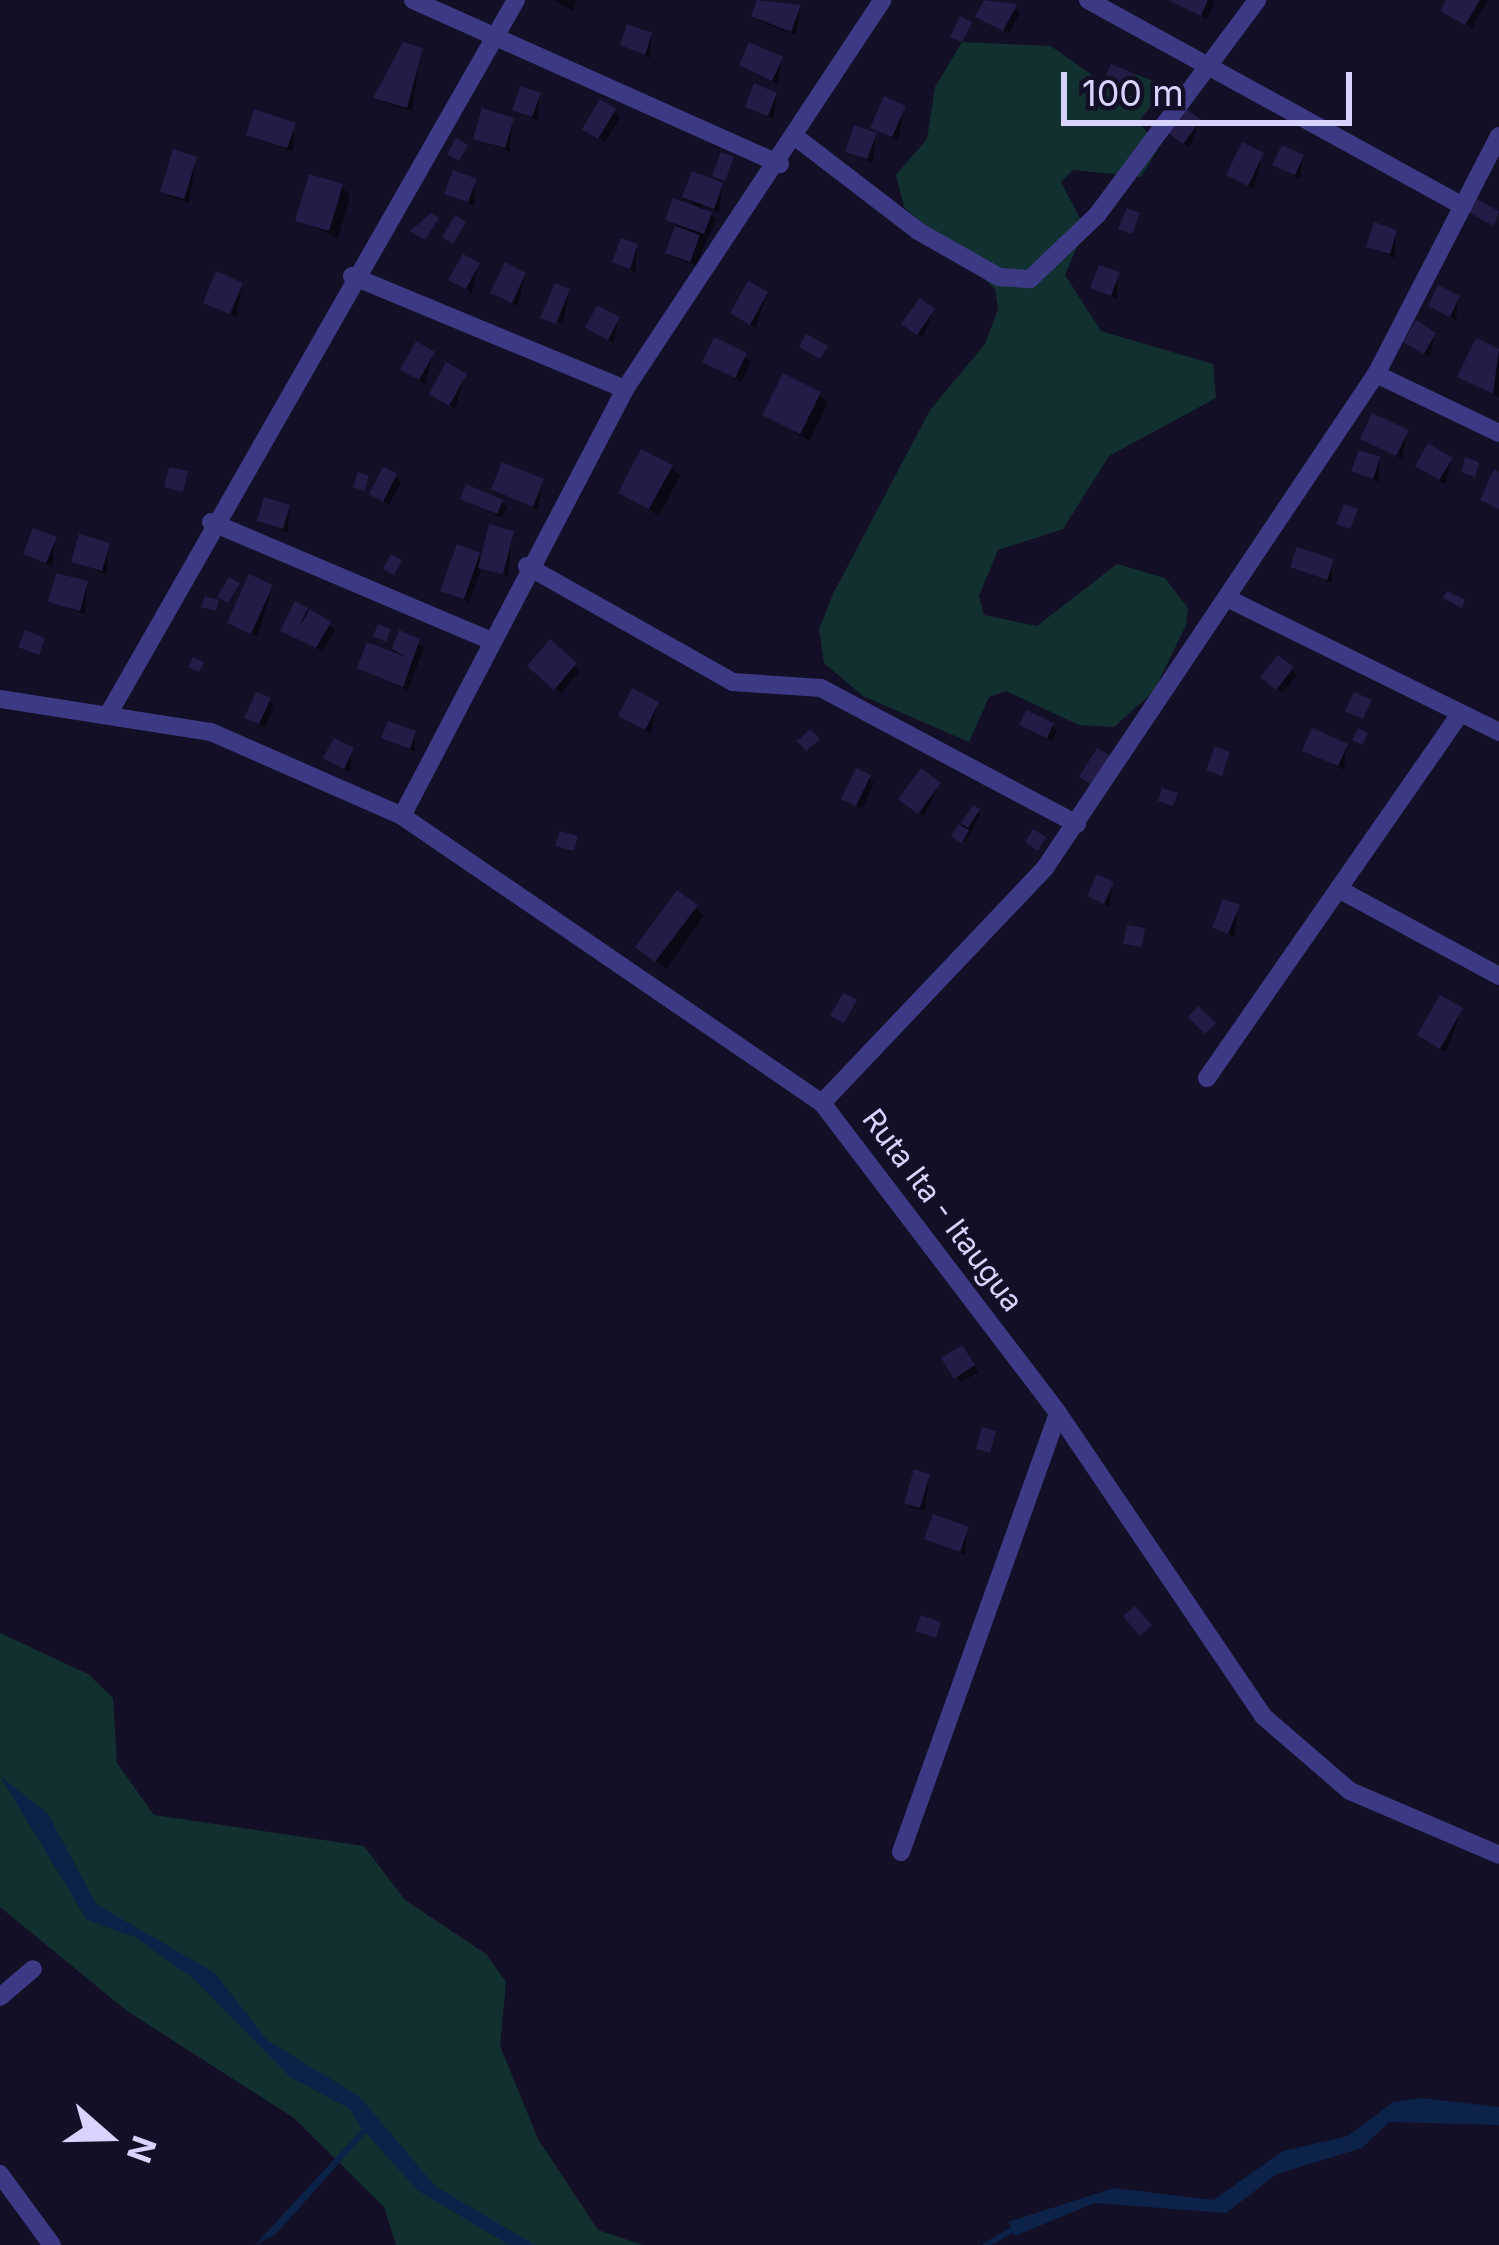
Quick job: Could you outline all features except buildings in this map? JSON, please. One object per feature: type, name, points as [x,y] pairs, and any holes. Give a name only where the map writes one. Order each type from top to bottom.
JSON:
[{"type":"street","points":[[413,0],[501,32],[780,164]]},
{"type":"street","points":[[109,713],[211,522],[516,0]]},
{"type":"street","points":[[402,817],[486,639],[625,389],[780,164],[882,0]]},
{"type":"street","points":[[1088,0],[1209,60],[1463,206]]},
{"type":"street","points":[[797,138],[875,203],[1017,283],[1096,214],[1257,0]]},
{"type":"street","points":[[822,1103],[1077,824],[1231,600],[1376,374],[1499,136]]},
{"type":"street","points":[[352,276],[625,389]]},
{"type":"street","points":[[1376,374],[1499,433]]},
{"type":"street","points":[[211,522],[486,639]]},
{"type":"street","points":[[526,566],[734,682],[821,688],[1077,824]]},
{"type":"street","points":[[1231,600],[1499,732]]},
{"type":"street","name":"Ruta Ita - Itaugua","points":[[0,699],[212,732],[402,817],[822,1103],[1058,1413],[1264,1717],[1350,1791],[1499,1855]]},
{"type":"street","points":[[1208,1078],[1342,891],[1460,714]]},
{"type":"street","points":[[1342,891],[1499,976]]},
{"type":"street","points":[[901,1852],[1058,1413]]},
{"type":"street","points":[[0,1997],[33,1969]]},
{"type":"street","points":[[0,2174],[52,2245]]},
{"type":"green space","points":[[962,42],[1051,46],[1103,83],[1135,74],[1167,86],[1139,121],[1158,149],[1141,177],[1073,170],[1061,182],[1085,228],[1065,275],[1101,331],[1213,364],[1216,398],[1109,456],[1063,529],[998,550],[979,596],[984,615],[1037,626],[1117,564],[1165,578],[1188,608],[1186,625],[1154,691],[1114,727],[1079,725],[1006,691],[989,697],[969,742],[863,696],[824,663],[819,629],[833,594],[930,410],[985,344],[998,309],[995,289],[904,207],[896,175],[927,139],[935,87]]},
{"type":"green space","points":[[0,1633],[88,1674],[113,1698],[117,1763],[154,1815],[364,1846],[405,1900],[486,1954],[506,1982],[500,2046],[538,2139],[598,2230],[643,2245],[396,2245],[384,2207],[294,2118],[127,2011],[0,1907]]},
{"type":"water","points":[[0,1776],[48,1814],[96,1904],[215,1973],[267,2040],[360,2097],[435,2186],[535,2245],[509,2245],[417,2190],[366,2133],[276,2234],[255,2245],[362,2129],[350,2109],[290,2077],[195,1980],[135,1937],[87,1920]]},
{"type":"water","points":[[1421,2098],[1499,2107],[1499,2125],[1389,2122],[1362,2148],[1277,2174],[1226,2213],[1095,2203],[1015,2236],[1008,2222],[1114,2188],[1213,2200],[1283,2151],[1348,2136],[1393,2102]]},
{"type":"waterway","points":[[986,2245],[1019,2226]]}]
